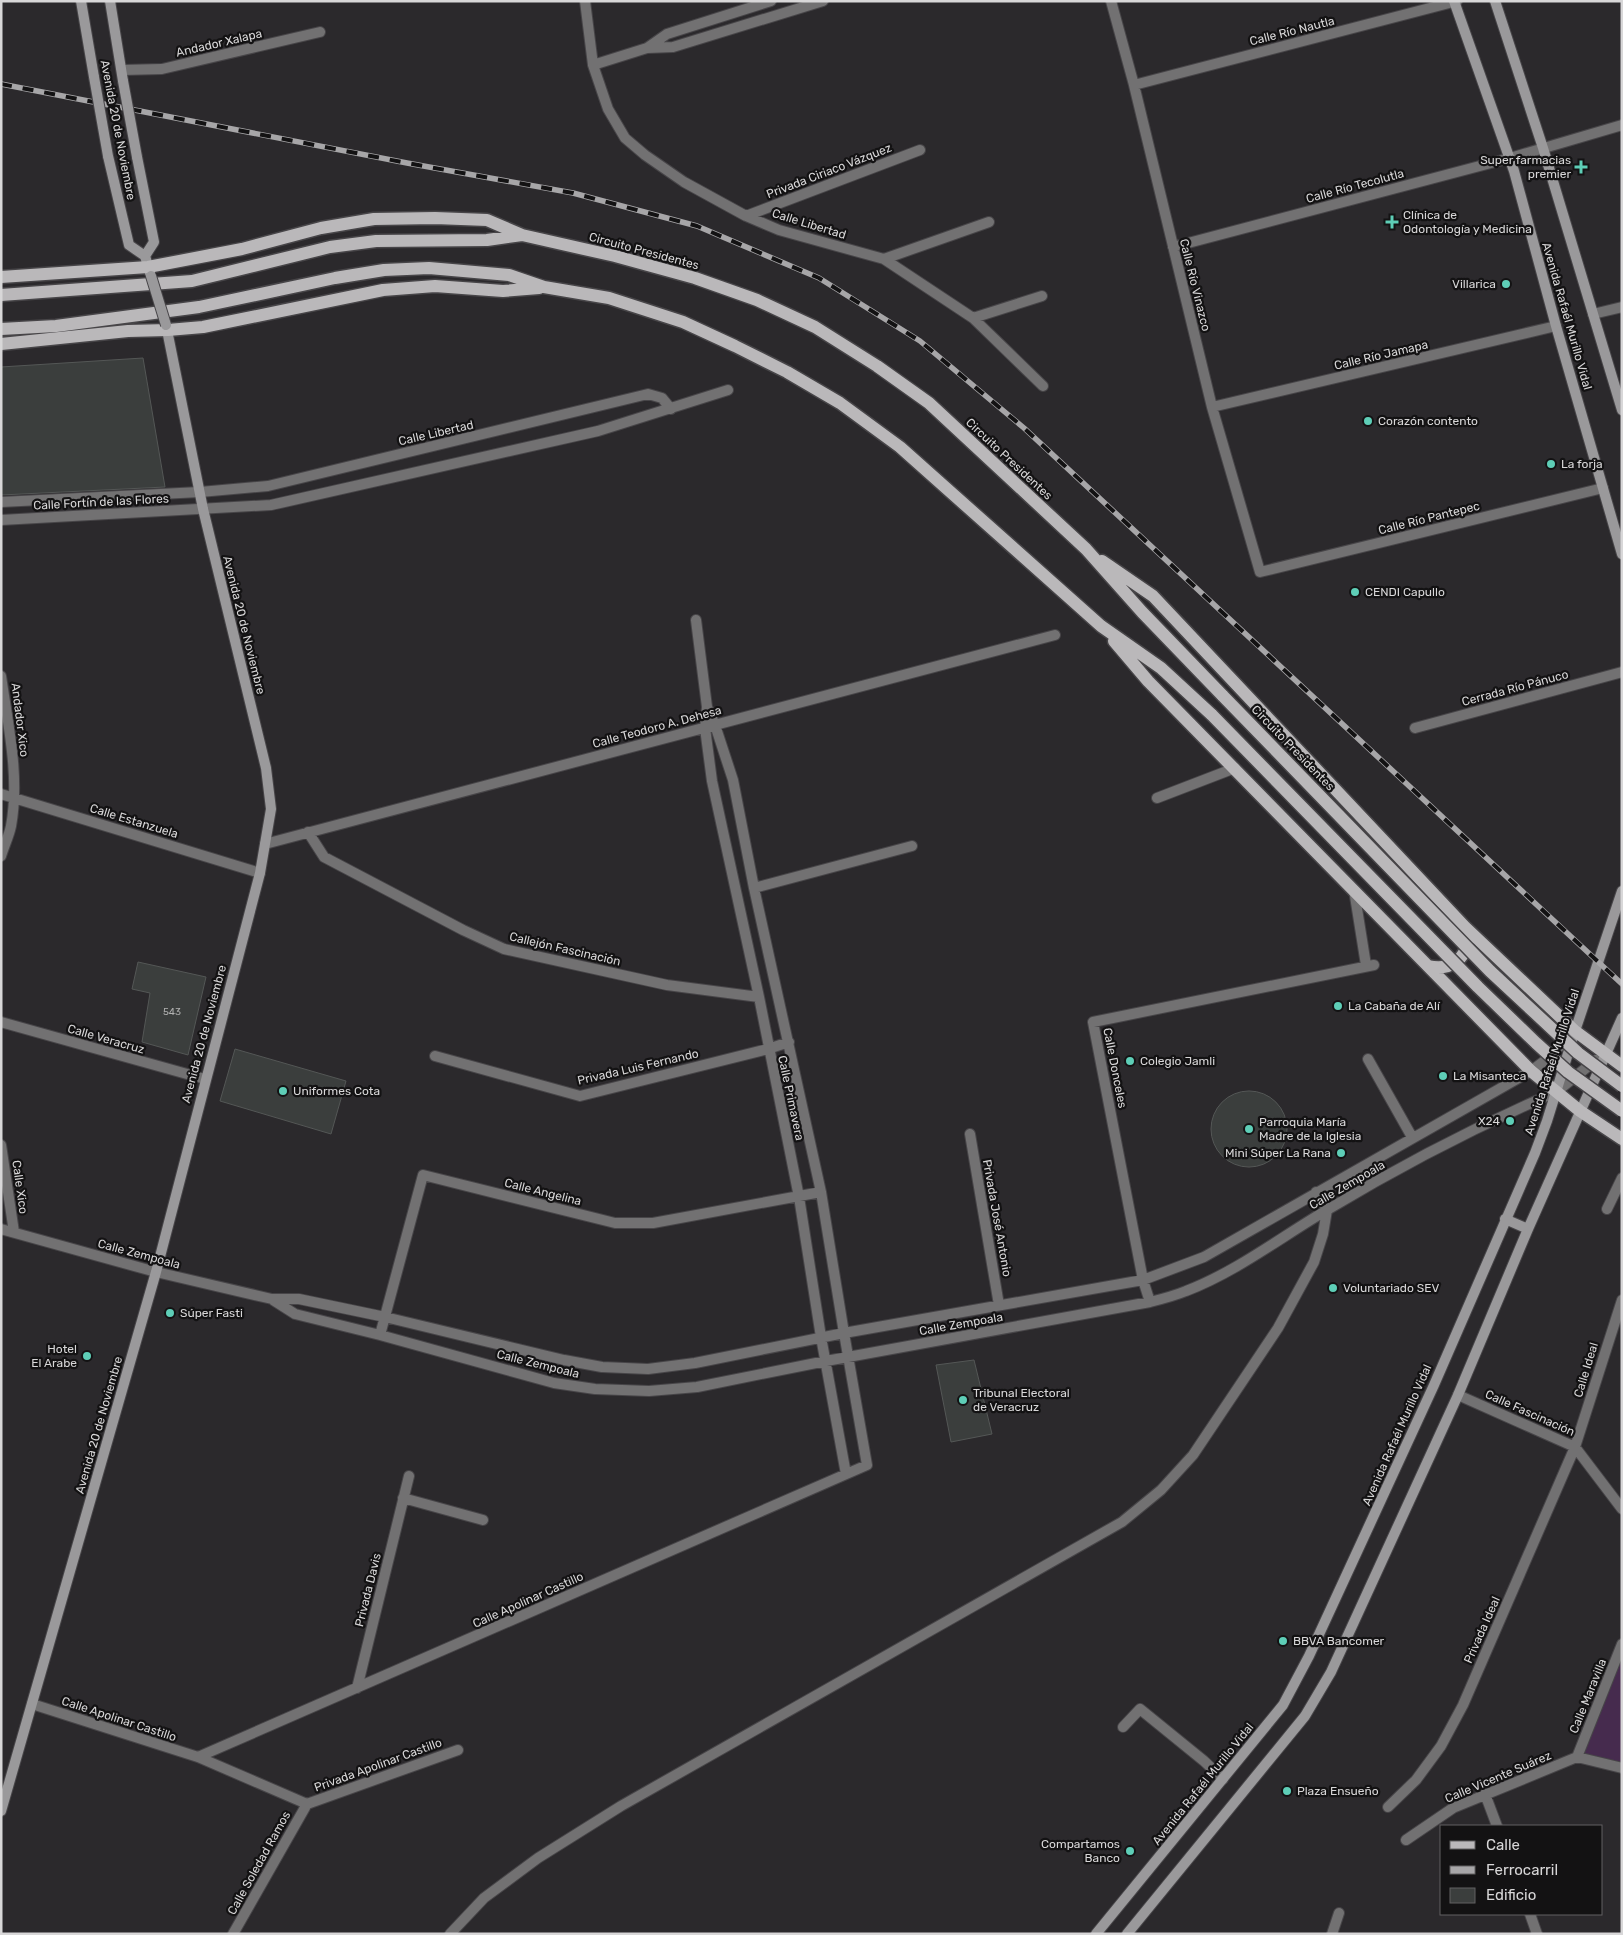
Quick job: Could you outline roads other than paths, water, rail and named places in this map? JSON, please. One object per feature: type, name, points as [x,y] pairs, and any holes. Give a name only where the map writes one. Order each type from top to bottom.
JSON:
[{"type":"main road","name":"Avenida 20 de Noviembre","points":[[1,1810],[156,1272],[260,873],[271,809],[266,768],[203,509],[167,328],[148,266],[129,245],[108,156],[81,1]]},
{"type":"main road","name":"Avenida 20 de Noviembre","points":[[110,1],[154,242],[148,266]]},
{"type":"main road","name":"Avenida Rafaél Murillo Vidal","points":[[1455,1],[1510,158],[1622,554]]},
{"type":"main road","name":"Avenida Rafaél Murillo Vidal","points":[[1495,1],[1544,148],[1622,410]]},
{"type":"main road","points":[[1,277],[148,266],[242,249],[321,228],[374,219],[435,218],[487,220],[522,235]]},
{"type":"main road","name":"Circuito Presidentes","points":[[1,296],[192,281],[330,247],[376,241],[487,240],[522,235],[615,256],[695,278],[757,300],[815,327],[877,366],[928,403],[1086,549],[1142,612],[1490,971],[1578,1053],[1622,1086]]},
{"type":"main road","points":[[1,329],[56,326],[198,307],[335,278],[384,270],[429,268],[509,274],[544,287],[609,298],[683,322],[770,363],[840,404],[900,447],[1101,626],[1160,668],[1212,716],[1478,987],[1536,1043],[1568,1072],[1622,1112]]},
{"type":"main road","points":[[1,344],[220,323],[383,290],[435,286],[503,291],[544,287]]},
{"type":"main road","points":[[1086,549],[1153,596],[1465,928],[1575,1031],[1622,1066]]},
{"type":"main road","points":[[1101,626],[1148,681],[1354,889],[1530,1071],[1580,1111],[1622,1138]]},
{"type":"main road","name":"Avenida Rafaél Murillo Vidal","points":[[1096,1934],[1283,1705],[1309,1656],[1434,1385],[1535,1153],[1622,891]]},
{"type":"main road","points":[[1428,966],[1448,967],[1456,963],[1463,956],[1467,947],[1468,937],[1465,928]]},
{"type":"main road","points":[[1127,1934],[1305,1716],[1331,1672],[1458,1395],[1528,1229],[1622,1018]]},
{"type":"main road","points":[[1506,1218],[1528,1229]]},
{"type":"street","points":[[585,1],[593,65],[647,48],[673,47],[823,1]]},
{"type":"street","points":[[647,48],[667,34],[771,1]]},
{"type":"street","name":"Calle Río Vinazco","points":[[1110,1],[1134,85],[1212,407],[1260,572]]},
{"type":"street","name":"Calle Río Nautla","points":[[1134,85],[1455,1]]},
{"type":"street","name":"Andador Xalapa","points":[[122,75],[162,69],[320,32]]},
{"type":"street","name":"Calle Libertad","points":[[593,65],[608,109],[625,138],[645,155],[684,182],[746,216],[779,230],[884,259],[973,318],[1043,386]]},
{"type":"street","name":"Calle Río Tecolutla","points":[[1173,247],[1510,158],[1622,126]]},
{"type":"street","name":"Privada Ciriaco Vázquez","points":[[746,216],[920,150]]},
{"type":"street","points":[[884,259],[989,222]]},
{"type":"street","points":[[973,318],[1042,296]]},
{"type":"street","points":[[1593,314],[1622,307]]},
{"type":"street","name":"Calle Río Jamapa","points":[[1212,407],[1556,326]]},
{"type":"street","points":[[203,509],[272,505],[598,431],[728,390]]},
{"type":"street","name":"Calle Libertad","points":[[200,492],[268,486],[648,394],[662,398],[671,409]]},
{"type":"street","points":[[268,486],[272,505]]},
{"type":"street","name":"Calle Río Pantepec","points":[[1260,572],[1603,488]]},
{"type":"street","name":"Calle Fortín de las Flores","points":[[1,502],[200,492]]},
{"type":"street","name":"Calle Fortín de las Flores","points":[[1,520],[203,509]]},
{"type":"street","points":[[696,620],[710,726]]},
{"type":"street","name":"Calle Teodoro A. Dehesa","points":[[265,844],[1055,635]]},
{"type":"street","name":"Cerrada Río Pánuco","points":[[1414,728],[1622,672]]},
{"type":"street","name":"Andador Xico","points":[[1,676],[13,768],[14,798]]},
{"type":"street","name":"Calle Primavera","points":[[710,726],[733,780],[754,888],[822,1192],[867,1465]]},
{"type":"street","name":"Calle Primavera","points":[[710,726],[712,781],[759,997],[799,1197],[821,1338],[846,1474]]},
{"type":"street","points":[[1157,798],[1235,768]]},
{"type":"street","name":"Calle Estanzuela","points":[[1,794],[260,873]]},
{"type":"street","points":[[1,856],[10,827],[14,798]]},
{"type":"street","name":"Callejón Fascinación","points":[[308,832],[324,857],[463,930],[504,949],[667,986],[759,997]]},
{"type":"street","points":[[754,888],[912,846]]},
{"type":"street","name":"Calle Donceles","points":[[1150,1302],[1143,1280],[1094,1022],[1370,965],[1354,889]]},
{"type":"street","name":"Calle Veracruz","points":[[1,1022],[205,1080]]},
{"type":"street","name":"Calle Zempoala","points":[[1,1229],[156,1272],[272,1300],[299,1299],[385,1317],[564,1360],[602,1367],[648,1368],[695,1363],[844,1333],[1143,1280],[1204,1257],[1530,1071],[1547,1060],[1575,1031]]},
{"type":"street","name":"Privada Luis Fernando","points":[[435,1056],[580,1096],[768,1049],[789,1042]]},
{"type":"street","name":"Calle Zempoala","points":[[272,1300],[295,1314],[380,1335],[554,1383],[595,1389],[648,1391],[697,1387],[826,1361],[1150,1302],[1186,1291],[1251,1257],[1327,1210],[1419,1158],[1507,1113],[1556,1092],[1605,1053]]},
{"type":"street","points":[[1368,1059],[1412,1137]]},
{"type":"street","name":"Privada José Antonio","points":[[970,1134],[999,1305]]},
{"type":"street","name":"Calle Xico","points":[[1,1145],[14,1232]]},
{"type":"street","name":"Calle Angelina","points":[[380,1335],[423,1175],[615,1223],[653,1222],[822,1192]]},
{"type":"street","points":[[1607,1209],[1622,1178]]},
{"type":"street","points":[[450,1934],[484,1898],[538,1858],[621,1806],[1122,1522],[1161,1490],[1193,1455],[1278,1328],[1314,1262],[1323,1234],[1327,1210],[1316,1192]]},
{"type":"street","name":"Calle Ideal","points":[[1575,1447],[1622,1300]]},
{"type":"street","name":"Calle Fascinación","points":[[1458,1395],[1575,1447],[1622,1509]]},
{"type":"street","name":"Privada Ideal","points":[[1388,1807],[1416,1780],[1441,1746],[1463,1705],[1575,1447]]},
{"type":"street","name":"Calle Apolinar Castillo","points":[[198,1757],[867,1465]]},
{"type":"street","name":"Privada Davis","points":[[357,1688],[409,1476]]},
{"type":"street","points":[[403,1498],[483,1520]]},
{"type":"street","name":"Calle Maravilla","points":[[1577,1757],[1622,1644]]},
{"type":"street","name":"Calle Apolinar Castillo","points":[[32,1704],[198,1757],[307,1804]]},
{"type":"street","points":[[1123,1727],[1140,1709],[1204,1761],[1223,1780]]},
{"type":"street","name":"Privada Apolinar Castillo","points":[[307,1804],[458,1750]]},
{"type":"street","points":[[1577,1757],[1622,1768]]},
{"type":"street","name":"Calle Vicente Suárez","points":[[1406,1840],[1453,1808],[1577,1757]]},
{"type":"street","points":[[1485,1794],[1497,1825]]},
{"type":"street","name":"Calle Soledad Ramos","points":[[233,1934],[307,1804]]},
{"type":"street","points":[[1332,1934],[1339,1913]]},
{"type":"street","points":[[1530,1915],[1537,1934]]},
{"type":"railway","points":[[1,84],[407,163],[573,193],[697,226],[819,278],[920,341],[1024,428],[1622,984]]},
{"type":"place","name":"Super farmacias premier","points":[[1581,167]]},
{"type":"place","name":"Clínica de Odontología y Medicina","points":[[1392,222]]},
{"type":"place","name":"Villarica","points":[[1506,284]]},
{"type":"place","name":"Corazón contento","points":[[1368,421]]},
{"type":"place","name":"La forja","points":[[1551,464]]},
{"type":"place","name":"CENDI Capullo","points":[[1355,592]]},
{"type":"place","name":"La Cabaña de Alí","points":[[1338,1006]]},
{"type":"place","name":"Colegio Jamli","points":[[1130,1061]]},
{"type":"place","name":"La Misanteca","points":[[1443,1076]]},
{"type":"place","name":"Uniformes Cota","points":[[283,1091]]},
{"type":"place","name":"X24","points":[[1510,1121]]},
{"type":"place","name":"Parroquia María Madre de la Iglesia","points":[[1249,1129]]},
{"type":"place","name":"Mini Súper La Rana","points":[[1341,1153]]},
{"type":"place","name":"Voluntariado SEV","points":[[1333,1288]]},
{"type":"place","name":"Súper Fasti","points":[[170,1313]]},
{"type":"place","name":"Hotel El Arabe","points":[[87,1356]]},
{"type":"place","name":"Tribunal Electoral de Veracruz","points":[[963,1400]]},
{"type":"place","name":"BBVA Bancomer","points":[[1283,1641]]},
{"type":"place","name":"Plaza Ensueño","points":[[1287,1791]]},
{"type":"place","name":"Compartamos Banco","points":[[1130,1851]]}]
